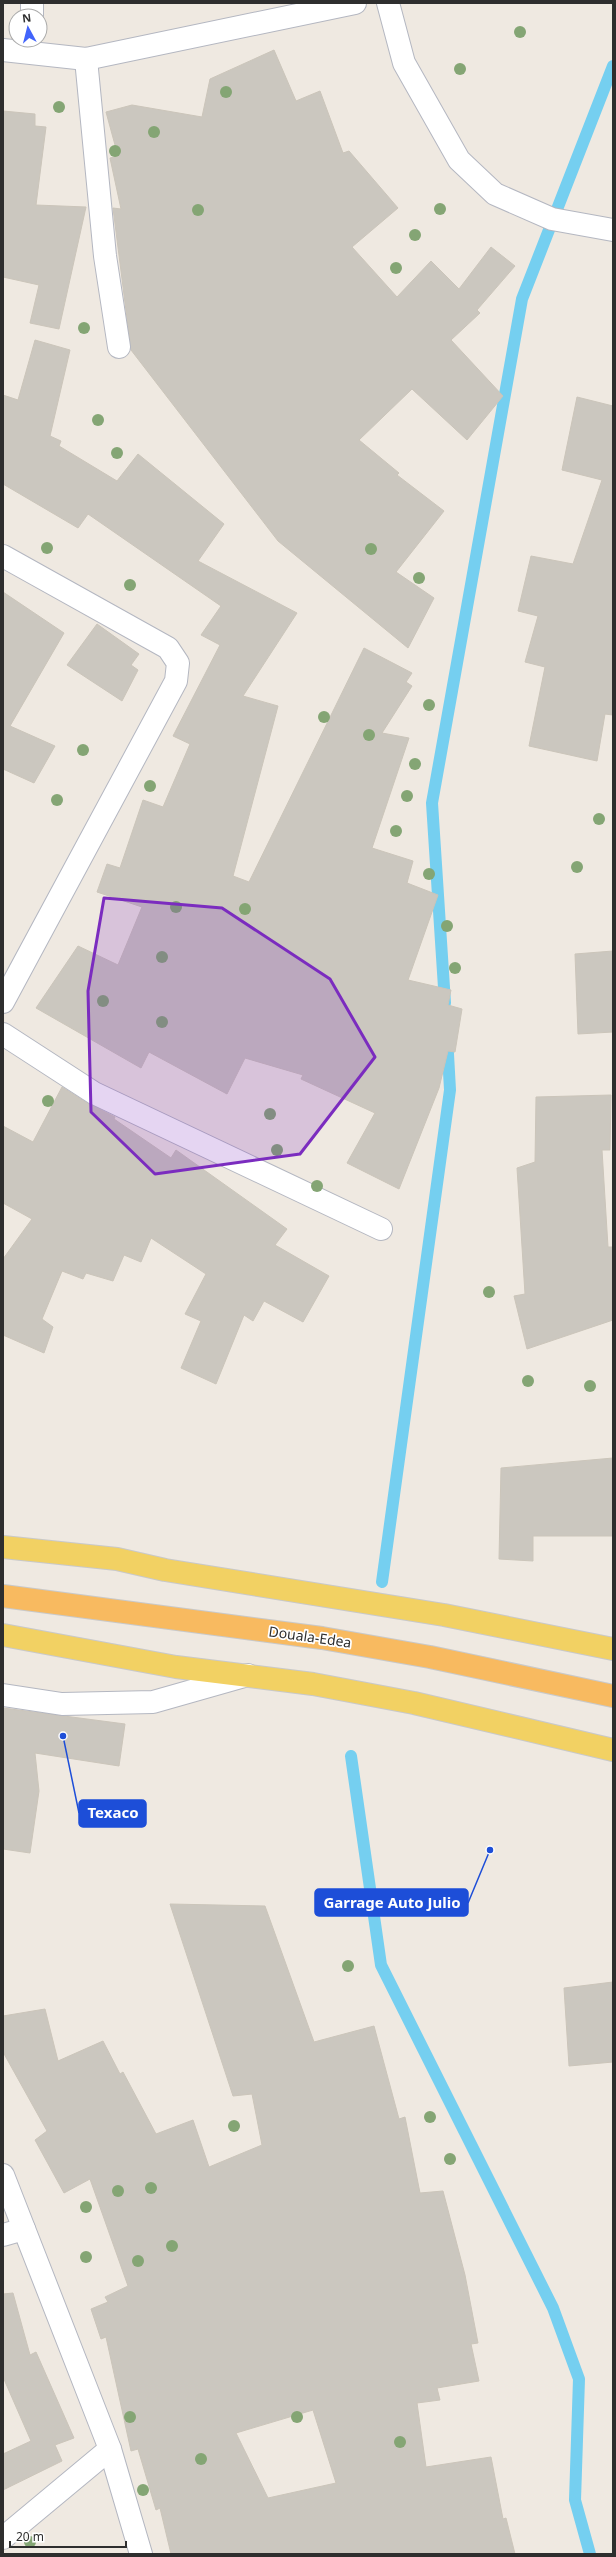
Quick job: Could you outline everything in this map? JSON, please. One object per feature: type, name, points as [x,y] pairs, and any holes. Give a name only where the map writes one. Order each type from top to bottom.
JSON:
[{"type":"highway","name":"Douala-Edea","points":[[3,1596],[322,1638],[430,1657],[613,1696]]},
{"type":"main road","points":[[3,1547],[117,1559],[165,1570],[444,1615],[613,1649]]},
{"type":"main road","points":[[3,1635],[176,1667],[313,1684],[414,1703],[613,1750]]},
{"type":"street","points":[[35,48],[86,59],[355,3]]},
{"type":"street","points":[[388,3],[404,63],[458,160],[495,194],[552,219],[613,230]]},
{"type":"street","points":[[3,50],[21,48]]},
{"type":"street","points":[[86,59],[105,256],[119,347]]},
{"type":"street","points":[[3,556],[168,648],[178,663],[176,681],[3,1002]]},
{"type":"street","points":[[3,1034],[94,1093],[382,1229]]},
{"type":"street","points":[[3,1696],[62,1704],[153,1702],[248,1675]]},
{"type":"street","points":[[3,2175],[110,2449],[141,2554]]},
{"type":"street","points":[[3,2235],[24,2229]]},
{"type":"street","points":[[3,2538],[110,2449]]},
{"type":"highlighted area","points":[[104,898],[222,908],[330,979],[375,1057],[300,1154],[155,1174],[91,1112],[88,991]]},
{"type":"building","points":[[274,50],[296,101],[320,91],[343,153],[349,151],[398,208],[352,247],[397,297],[431,261],[459,289],[491,247],[515,266],[477,310],[480,313],[451,340],[503,396],[467,440],[412,389],[359,440],[399,473],[397,475],[444,511],[396,572],[434,598],[408,648],[278,541],[131,350],[113,208],[121,209],[110,158],[118,156],[106,112],[132,105],[202,117],[210,79]]},
{"type":"building","points":[[3,111],[35,114],[35,126],[46,127],[36,205],[86,207],[59,329],[30,323],[39,285],[3,277]]},
{"type":"building","points":[[35,340],[70,350],[50,436],[61,441],[59,446],[117,481],[138,454],[224,524],[198,561],[297,613],[243,696],[278,706],[233,876],[249,882],[364,648],[412,673],[406,682],[412,686],[382,733],[409,738],[372,848],[413,861],[407,883],[438,895],[408,980],[451,990],[448,1005],[462,1009],[455,1052],[448,1051],[439,1088],[399,1189],[347,1163],[375,1113],[301,1079],[303,1075],[245,1058],[227,1094],[149,1052],[141,1068],[36,1008],[78,946],[118,965],[142,907],[97,892],[107,864],[120,868],[143,800],[163,807],[190,744],[173,736],[220,645],[201,635],[221,606],[88,514],[78,528],[3,484],[3,395],[18,400]]},
{"type":"building","points":[[577,397],[613,406],[613,715],[605,714],[597,761],[529,746],[545,667],[525,662],[538,616],[518,611],[531,556],[573,564],[602,480],[562,470]]},
{"type":"building","points":[[3,592],[64,633],[10,726],[55,746],[34,783],[3,769]]},
{"type":"building","points":[[97,624],[139,654],[131,665],[138,670],[122,701],[67,665]]},
{"type":"building","points":[[613,951],[613,1032],[578,1034],[575,954]]},
{"type":"building","points":[[62,1087],[87,1103],[115,1117],[114,1119],[171,1158],[176,1150],[287,1229],[275,1245],[329,1276],[303,1322],[264,1301],[253,1321],[244,1315],[216,1384],[181,1368],[201,1321],[185,1314],[206,1274],[151,1238],[141,1262],[124,1255],[113,1281],[86,1273],[83,1279],[62,1271],[42,1319],[53,1327],[44,1353],[3,1335],[3,1259],[32,1219],[3,1203],[3,1126],[33,1142]]},
{"type":"building","points":[[611,1095],[610,1150],[602,1150],[608,1247],[613,1247],[613,1320],[527,1349],[514,1296],[525,1294],[517,1168],[535,1162],[536,1097]]},
{"type":"building","points":[[613,1458],[613,1536],[533,1536],[533,1561],[499,1559],[501,1468]]},
{"type":"building","points":[[3,1708],[125,1724],[119,1766],[35,1753],[39,1791],[30,1853],[3,1849]]},
{"type":"building","points":[[170,1904],[265,1906],[314,2042],[374,2026],[399,2119],[405,2117],[420,2193],[443,2191],[465,2275],[478,2343],[471,2344],[479,2381],[437,2388],[440,2400],[417,2403],[426,2467],[491,2457],[503,2519],[506,2518],[515,2554],[171,2554],[160,2508],[156,2510],[138,2449],[131,2451],[106,2337],[101,2339],[91,2309],[108,2302],[105,2297],[128,2286],[90,2179],[64,2193],[35,2140],[47,2131],[3,2052],[3,2016],[45,2009],[58,2061],[103,2041],[120,2074],[123,2072],[156,2134],[193,2120],[209,2167],[262,2145],[252,2094],[233,2096]],"holes":[[[313,2410],[336,2483],[268,2498],[236,2433]]]},
{"type":"building","points":[[613,1982],[613,2062],[569,2066],[564,1988]]},
{"type":"building","points":[[13,2293],[30,2355],[36,2352],[74,2438],[55,2445],[62,2461],[3,2490],[3,2454],[31,2441],[3,2377],[3,2294]]},
{"type":"waterway","points":[[445,1003],[432,803],[522,299],[613,66]]},
{"type":"waterway","points":[[382,1582],[450,1090],[447,1036]]},
{"type":"waterway","points":[[351,1756],[381,1965],[553,2308],[579,2379],[575,2500],[590,2554]]},
{"type":"place","name":"Texaco","points":[[63,1736]]},
{"type":"place","name":"Garrage Auto Julio","points":[[490,1850]]}]
